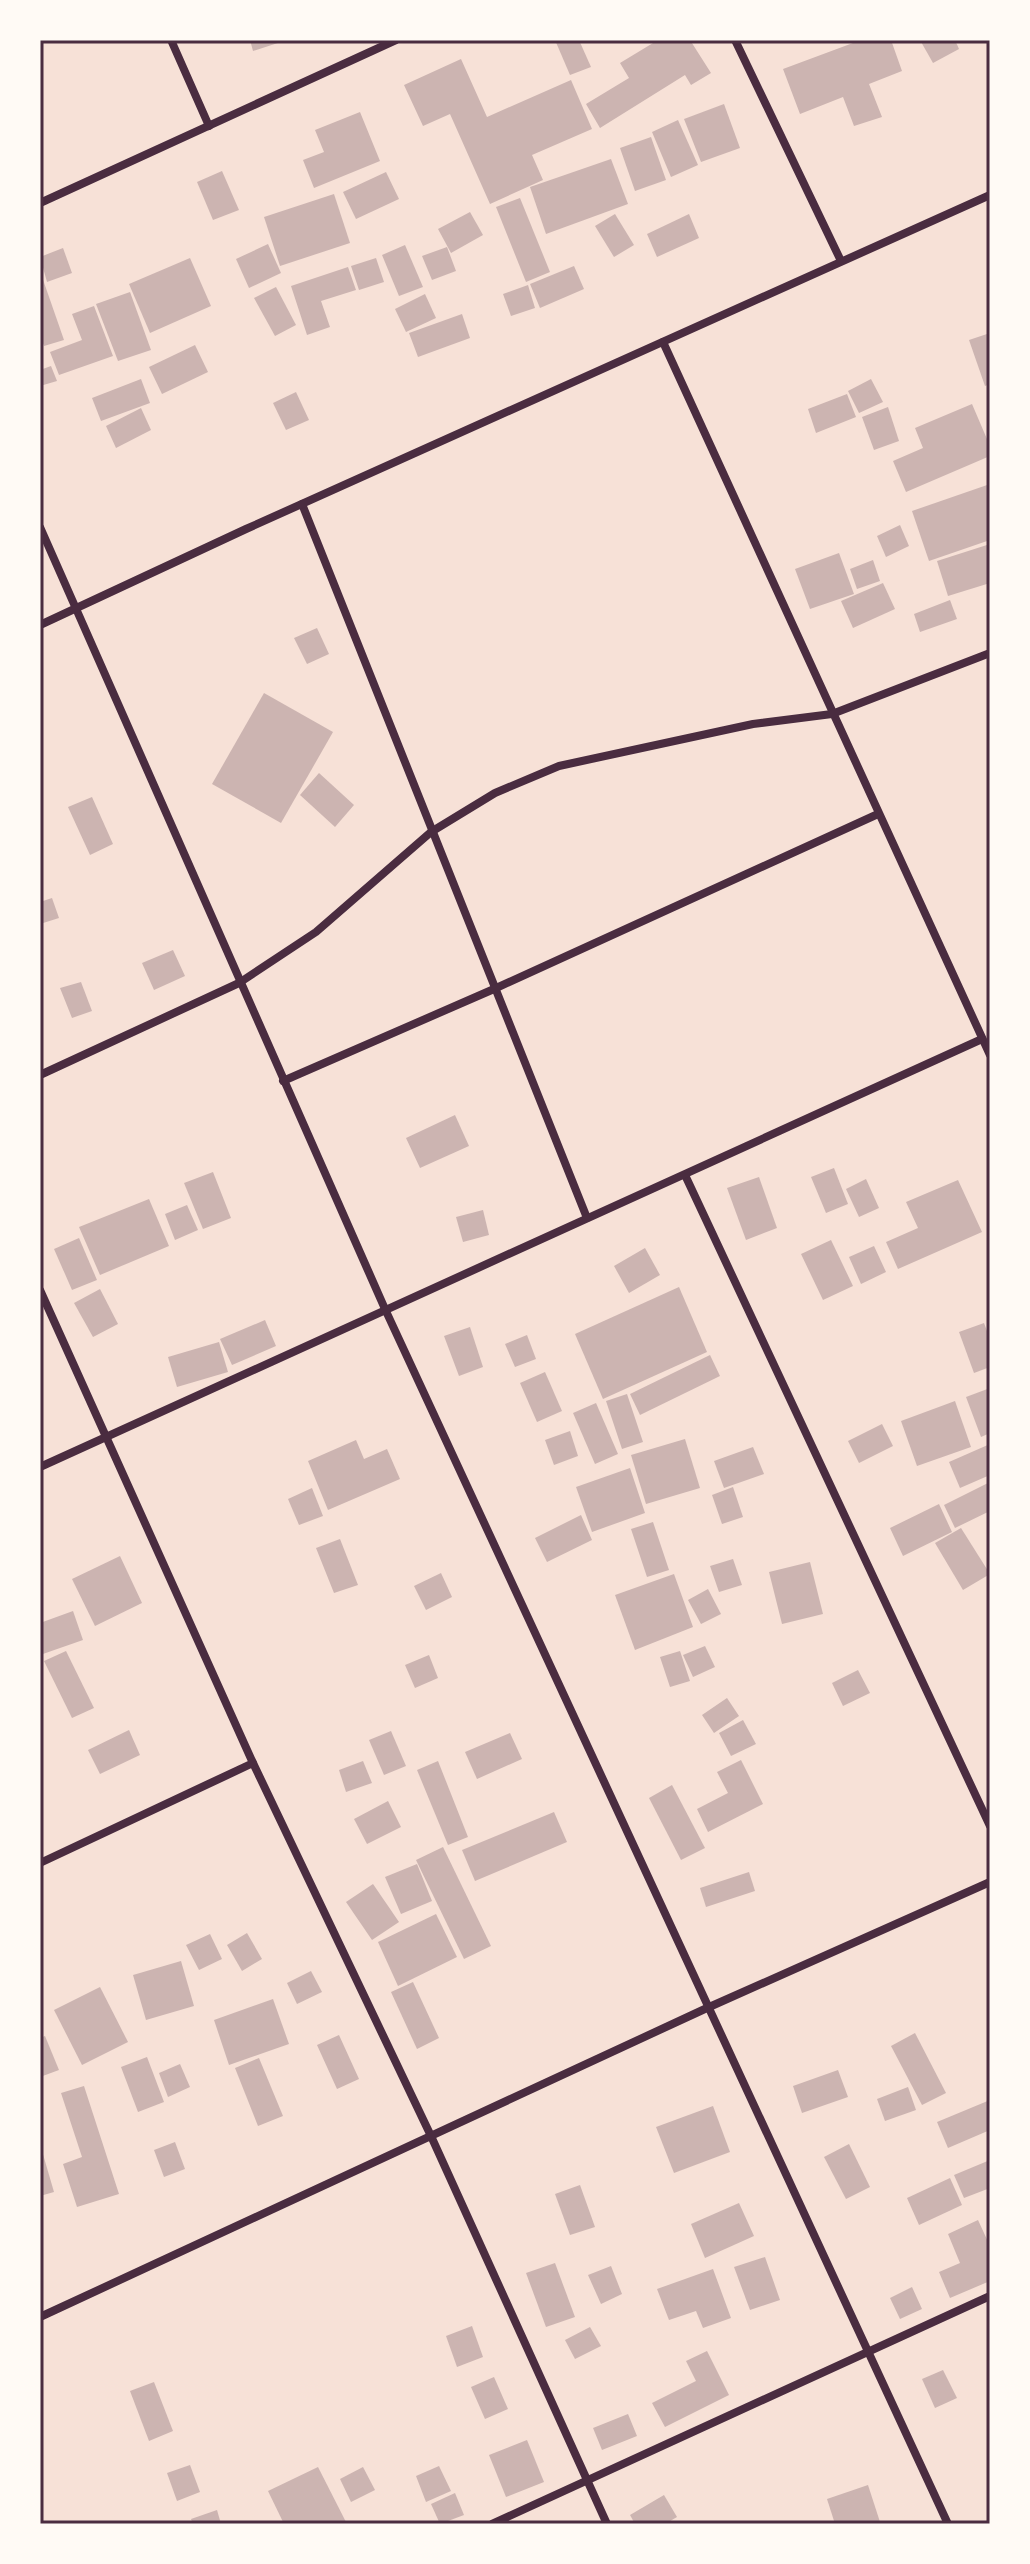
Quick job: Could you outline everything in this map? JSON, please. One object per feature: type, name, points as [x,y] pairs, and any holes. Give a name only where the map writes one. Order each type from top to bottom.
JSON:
[{"type":"street","points":[[171,40],[209,126]]},
{"type":"street","points":[[40,203],[396,40]]},
{"type":"street","points":[[735,40],[841,261]]},
{"type":"street","points":[[40,625],[990,195]]},
{"type":"street","points":[[663,342],[990,1055]]},
{"type":"street","points":[[302,504],[587,1218]]},
{"type":"street","points":[[40,527],[385,1309],[948,2524]]},
{"type":"street","points":[[40,1075],[239,983],[316,932],[431,832],[495,793],[559,766],[753,724],[832,714],[990,653]]},
{"type":"street","points":[[283,1081],[494,989],[878,814]]},
{"type":"street","points":[[40,1467],[982,1039]]},
{"type":"street","points":[[685,1175],[990,1826]]},
{"type":"street","points":[[40,1290],[253,1763],[431,2136],[607,2524]]},
{"type":"street","points":[[40,1863],[253,1763]]},
{"type":"street","points":[[40,2317],[707,2008],[990,1882]]},
{"type":"street","points":[[492,2524],[990,2296]]},
{"type":"building","points":[[250,40],[284,40],[284,41],[253,51]]},
{"type":"building","points":[[555,40],[579,40],[591,67],[570,75]]},
{"type":"building","points":[[658,40],[690,40],[711,73],[691,85],[685,75],[600,128],[586,104],[629,78],[620,63]]},
{"type":"building","points":[[861,40],[891,40],[902,71],[869,84],[882,117],[854,126],[843,97],[800,114],[783,69]]},
{"type":"building","points":[[920,40],[955,40],[959,49],[933,63]]},
{"type":"building","points":[[461,59],[487,117],[571,80],[592,129],[532,155],[543,180],[490,204],[450,114],[423,126],[404,85]]},
{"type":"building","points":[[724,104],[740,148],[701,162],[684,119]]},
{"type":"building","points":[[360,112],[380,161],[314,188],[303,160],[324,152],[315,130]]},
{"type":"building","points":[[678,120],[698,165],[671,177],[652,132]]},
{"type":"building","points":[[651,137],[666,180],[635,191],[620,148]]},
{"type":"building","points":[[611,159],[628,204],[546,234],[530,187]]},
{"type":"building","points":[[222,171],[239,210],[213,220],[197,182]]},
{"type":"building","points":[[386,172],[399,199],[356,219],[343,192]]},
{"type":"building","points":[[334,194],[350,243],[280,266],[264,217]]},
{"type":"building","points":[[520,198],[550,272],[526,282],[496,207]]},
{"type":"building","points":[[470,212],[483,235],[451,253],[438,229]]},
{"type":"building","points":[[615,214],[634,245],[614,257],[595,226]]},
{"type":"building","points":[[689,214],[699,238],[657,257],[647,234]]},
{"type":"building","points":[[268,244],[281,273],[249,288],[236,259]]},
{"type":"building","points":[[405,245],[423,287],[399,296],[382,255]]},
{"type":"building","points":[[447,247],[456,271],[432,280],[422,256]]},
{"type":"building","points":[[63,248],[72,273],[47,282],[40,257]]},
{"type":"building","points":[[190,258],[211,306],[150,333],[129,284]]},
{"type":"building","points":[[376,258],[384,282],[359,290],[351,266]]},
{"type":"building","points":[[574,266],[584,289],[540,308],[530,284]]},
{"type":"building","points":[[348,267],[356,290],[321,301],[330,327],[307,335],[291,286]]},
{"type":"building","points":[[40,271],[64,340],[44,346],[40,335]]},
{"type":"building","points":[[528,285],[535,308],[511,316],[503,294]]},
{"type":"building","points":[[276,287],[296,325],[275,336],[254,298]]},
{"type":"building","points":[[130,292],[151,350],[118,361],[96,304]]},
{"type":"building","points":[[425,294],[436,318],[406,332],[395,309]]},
{"type":"building","points":[[94,306],[113,356],[59,375],[50,352],[82,340],[72,314]]},
{"type":"building","points":[[462,314],[470,338],[418,357],[409,333]]},
{"type":"building","points":[[990,333],[990,384],[985,386],[969,340]]},
{"type":"building","points":[[195,345],[208,372],[162,394],[149,367]]},
{"type":"building","points":[[51,366],[57,381],[40,386],[40,370]]},
{"type":"building","points":[[141,379],[150,403],[101,421],[92,398]]},
{"type":"building","points":[[871,379],[883,402],[859,413],[848,391]]},
{"type":"building","points":[[296,392],[309,420],[286,430],[273,403]]},
{"type":"building","points":[[847,394],[856,417],[816,433],[808,409]]},
{"type":"building","points":[[972,404],[990,446],[990,456],[906,492],[893,461],[923,448],[915,428]]},
{"type":"building","points":[[888,407],[899,441],[874,450],[862,417]]},
{"type":"building","points":[[141,408],[151,430],[116,448],[106,426]]},
{"type":"building","points":[[990,484],[990,540],[929,561],[912,511]]},
{"type":"building","points":[[900,525],[909,546],[886,557],[877,536]]},
{"type":"building","points":[[990,544],[990,583],[948,596],[937,561]]},
{"type":"building","points":[[839,553],[854,594],[810,609],[795,569]]},
{"type":"building","points":[[873,560],[880,581],[857,589],[850,569]]},
{"type":"building","points":[[883,583],[895,609],[853,628],[841,601]]},
{"type":"building","points":[[950,600],[957,619],[920,632],[914,614]]},
{"type":"building","points":[[317,628],[329,654],[307,664],[294,638]]},
{"type":"building","points":[[264,693],[333,732],[281,823],[212,784]]},
{"type":"building","points":[[319,773],[354,805],[335,827],[300,795]]},
{"type":"building","points":[[92,797],[113,844],[90,855],[68,807]]},
{"type":"building","points":[[52,898],[59,918],[40,924],[40,902]]},
{"type":"building","points":[[173,950],[185,976],[154,990],[142,963]]},
{"type":"building","points":[[81,982],[92,1011],[72,1018],[60,988]]},
{"type":"building","points":[[455,1115],[469,1146],[420,1168],[406,1138]]},
{"type":"building","points":[[834,1168],[848,1204],[826,1213],[811,1177]]},
{"type":"building","points":[[213,1172],[231,1218],[203,1229],[184,1183]]},
{"type":"building","points":[[759,1177],[777,1228],[746,1240],[727,1188]]},
{"type":"building","points":[[866,1179],[879,1208],[859,1217],[846,1189]]},
{"type":"building","points":[[958,1180],[982,1232],[898,1269],[886,1242],[918,1228],[906,1202]]},
{"type":"building","points":[[149,1199],[169,1246],[100,1275],[79,1227]]},
{"type":"building","points":[[187,1205],[198,1230],[175,1240],[165,1214]]},
{"type":"building","points":[[483,1210],[489,1235],[463,1242],[456,1217]]},
{"type":"building","points":[[79,1238],[97,1280],[72,1290],[54,1249]]},
{"type":"building","points":[[831,1240],[853,1286],[823,1300],[801,1254]]},
{"type":"building","points":[[874,1246],[886,1272],[861,1284],[849,1257]]},
{"type":"building","points":[[645,1248],[660,1275],[629,1293],[614,1266]]},
{"type":"building","points":[[679,1287],[707,1352],[603,1399],[575,1334]]},
{"type":"building","points":[[100,1289],[118,1324],[93,1337],[74,1303]]},
{"type":"building","points":[[265,1320],[276,1346],[232,1365],[220,1339]]},
{"type":"building","points":[[984,1323],[990,1339],[990,1367],[974,1373],[959,1332]]},
{"type":"building","points":[[470,1327],[483,1367],[459,1376],[444,1336]]},
{"type":"building","points":[[527,1335],[536,1359],[515,1367],[505,1344]]},
{"type":"building","points":[[219,1342],[228,1372],[177,1387],[168,1357]]},
{"type":"building","points":[[710,1355],[720,1376],[640,1415],[630,1394]]},
{"type":"building","points":[[545,1372],[562,1411],[537,1422],[520,1383]]},
{"type":"building","points":[[990,1388],[990,1433],[981,1437],[966,1397]]},
{"type":"building","points":[[627,1394],[643,1442],[622,1449],[606,1401]]},
{"type":"building","points":[[955,1401],[971,1447],[917,1466],[901,1421]]},
{"type":"building","points":[[596,1403],[618,1454],[595,1464],[573,1413]]},
{"type":"building","points":[[882,1424],[893,1446],[859,1463],[848,1441]]},
{"type":"building","points":[[570,1431],[578,1456],[554,1465],[545,1440]]},
{"type":"building","points":[[685,1439],[700,1488],[646,1504],[631,1455]]},
{"type":"building","points":[[356,1440],[364,1459],[387,1449],[400,1479],[328,1510],[308,1461]]},
{"type":"building","points":[[990,1444],[990,1475],[960,1488],[949,1462]]},
{"type":"building","points":[[753,1447],[764,1474],[724,1488],[714,1461]]},
{"type":"building","points":[[630,1468],[645,1513],[592,1532],[576,1487]]},
{"type":"building","points":[[988,1483],[990,1511],[955,1528],[944,1505]]},
{"type":"building","points":[[733,1487],[743,1517],[722,1524],[712,1495]]},
{"type":"building","points":[[312,1488],[323,1516],[299,1525],[288,1499]]},
{"type":"building","points":[[939,1504],[952,1532],[903,1556],[890,1528]]},
{"type":"building","points":[[581,1515],[592,1540],[547,1562],[535,1538]]},
{"type":"building","points":[[653,1522],[669,1570],[647,1577],[631,1529]]},
{"type":"building","points":[[961,1528],[990,1574],[963,1590],[935,1543]]},
{"type":"building","points":[[340,1539],[358,1585],[334,1593],[316,1548]]},
{"type":"building","points":[[120,1556],[142,1603],[95,1626],[72,1579]]},
{"type":"building","points":[[733,1559],[742,1585],[719,1592],[710,1566]]},
{"type":"building","points":[[810,1562],[823,1614],[782,1624],[769,1572]]},
{"type":"building","points":[[441,1573],[452,1597],[426,1610],[414,1586]]},
{"type":"building","points":[[674,1574],[693,1627],[635,1650],[615,1595]]},
{"type":"building","points":[[708,1589],[721,1614],[701,1624],[688,1600]]},
{"type":"building","points":[[73,1611],[83,1640],[40,1655],[40,1623]]},
{"type":"building","points":[[705,1646],[715,1667],[693,1677],[683,1655]]},
{"type":"building","points":[[66,1651],[94,1708],[72,1718],[44,1661]]},
{"type":"building","points":[[680,1651],[690,1681],[670,1687],[660,1657]]},
{"type":"building","points":[[429,1655],[438,1678],[415,1688],[405,1665]]},
{"type":"building","points":[[858,1670],[870,1693],[843,1706],[832,1683]]},
{"type":"building","points":[[727,1698],[739,1716],[714,1733],[702,1715]]},
{"type":"building","points":[[743,1720],[756,1744],[731,1756],[719,1733]]},
{"type":"building","points":[[129,1730],[140,1755],[100,1774],[88,1750]]},
{"type":"building","points":[[391,1731],[406,1766],[384,1775],[369,1740]]},
{"type":"building","points":[[510,1733],[522,1759],[477,1779],[465,1752]]},
{"type":"building","points":[[741,1760],[763,1804],[708,1832],[697,1809],[728,1793],[717,1772]]},
{"type":"building","points":[[363,1761],[372,1783],[346,1792],[339,1770]]},
{"type":"building","points":[[438,1761],[468,1837],[448,1845],[417,1770]]},
{"type":"building","points":[[672,1785],[705,1848],[681,1860],[649,1798]]},
{"type":"building","points":[[388,1801],[401,1827],[367,1844],[354,1819]]},
{"type":"building","points":[[554,1812],[567,1842],[475,1881],[462,1850]]},
{"type":"building","points":[[443,1847],[491,1946],[464,1959],[416,1860]]},
{"type":"building","points":[[417,1864],[432,1901],[401,1914],[385,1877]]},
{"type":"building","points":[[749,1872],[755,1891],[706,1907],[700,1888]]},
{"type":"building","points":[[373,1884],[399,1922],[372,1940],[346,1902]]},
{"type":"building","points":[[436,1914],[457,1957],[398,1986],[378,1942]]},
{"type":"building","points":[[247,1933],[262,1959],[242,1971],[227,1945]]},
{"type":"building","points":[[210,1934],[222,1959],[199,1970],[186,1945]]},
{"type":"building","points":[[181,1961],[194,2006],[146,2020],[133,1975]]},
{"type":"building","points":[[311,1971],[322,1992],[297,2004],[287,1983]]},
{"type":"building","points":[[413,1982],[439,2038],[417,2049],[391,1992]]},
{"type":"building","points":[[100,1987],[128,2042],[82,2065],[54,2010]]},
{"type":"building","points":[[273,1999],[289,2044],[229,2065],[214,2020]]},
{"type":"building","points":[[915,2033],[946,2093],[922,2105],[891,2046]]},
{"type":"building","points":[[339,2035],[359,2079],[337,2089],[317,2045]]},
{"type":"building","points":[[45,2036],[59,2070],[40,2077],[40,2038]]},
{"type":"building","points":[[147,2057],[164,2102],[138,2112],[121,2067]]},
{"type":"building","points":[[259,2058],[283,2116],[258,2126],[235,2068]]},
{"type":"building","points":[[180,2064],[190,2087],[168,2097],[159,2073]]},
{"type":"building","points":[[838,2070],[848,2097],[802,2113],[793,2086]]},
{"type":"building","points":[[84,2086],[119,2194],[77,2207],[63,2164],[82,2157],[61,2093]]},
{"type":"building","points":[[908,2087],[916,2110],[885,2121],[877,2099]]},
{"type":"building","points":[[990,2100],[990,2130],[948,2148],[937,2122]]},
{"type":"building","points":[[713,2106],[730,2152],[674,2173],[656,2127]]},
{"type":"building","points":[[175,2142],[185,2169],[164,2177],[154,2150]]},
{"type":"building","points":[[40,2144],[54,2192],[40,2196]]},
{"type":"building","points":[[849,2144],[870,2187],[846,2199],[824,2157]]},
{"type":"building","points":[[990,2160],[990,2188],[964,2198],[954,2175]]},
{"type":"building","points":[[950,2178],[962,2205],[919,2225],[907,2198]]},
{"type":"building","points":[[580,2185],[595,2227],[570,2235],[555,2194]]},
{"type":"building","points":[[739,2203],[754,2236],[705,2258],[691,2224]]},
{"type":"building","points":[[978,2220],[990,2246],[990,2281],[950,2298],[939,2272],[960,2263],[948,2234]]},
{"type":"building","points":[[765,2257],[780,2300],[750,2310],[734,2267]]},
{"type":"building","points":[[555,2263],[575,2317],[546,2327],[526,2273]]},
{"type":"building","points":[[611,2266],[622,2294],[601,2304],[588,2275]]},
{"type":"building","points":[[713,2269],[731,2318],[703,2328],[696,2311],[669,2320],[657,2289]]},
{"type":"building","points":[[912,2287],[922,2309],[900,2319],[890,2298]]},
{"type":"building","points":[[472,2326],[483,2357],[457,2367],[446,2336]]},
{"type":"building","points":[[590,2327],[601,2346],[575,2359],[565,2340]]},
{"type":"building","points":[[707,2351],[729,2395],[665,2427],[652,2403],[696,2381],[686,2361]]},
{"type":"building","points":[[943,2370],[957,2398],[935,2408],[922,2379]]},
{"type":"building","points":[[494,2377],[508,2409],[485,2419],[471,2387]]},
{"type":"building","points":[[154,2382],[173,2431],[149,2441],[130,2391]]},
{"type":"building","points":[[628,2414],[637,2436],[602,2450],[593,2428]]},
{"type":"building","points":[[527,2440],[544,2482],[506,2497],[489,2455]]},
{"type":"building","points":[[190,2465],[200,2492],[177,2501],[167,2473]]},
{"type":"building","points":[[439,2466],[451,2491],[426,2502],[416,2476]]},
{"type":"building","points":[[318,2467],[347,2524],[284,2524],[268,2491]]},
{"type":"building","points":[[363,2467],[375,2490],[351,2502],[340,2479]]},
{"type":"building","points":[[868,2485],[880,2522],[835,2524],[827,2499]]},
{"type":"building","points":[[455,2493],[464,2515],[440,2524],[431,2504]]},
{"type":"building","points":[[664,2495],[677,2517],[665,2524],[635,2524],[630,2515]]},
{"type":"building","points":[[217,2510],[221,2524],[193,2524],[191,2519]]}]
